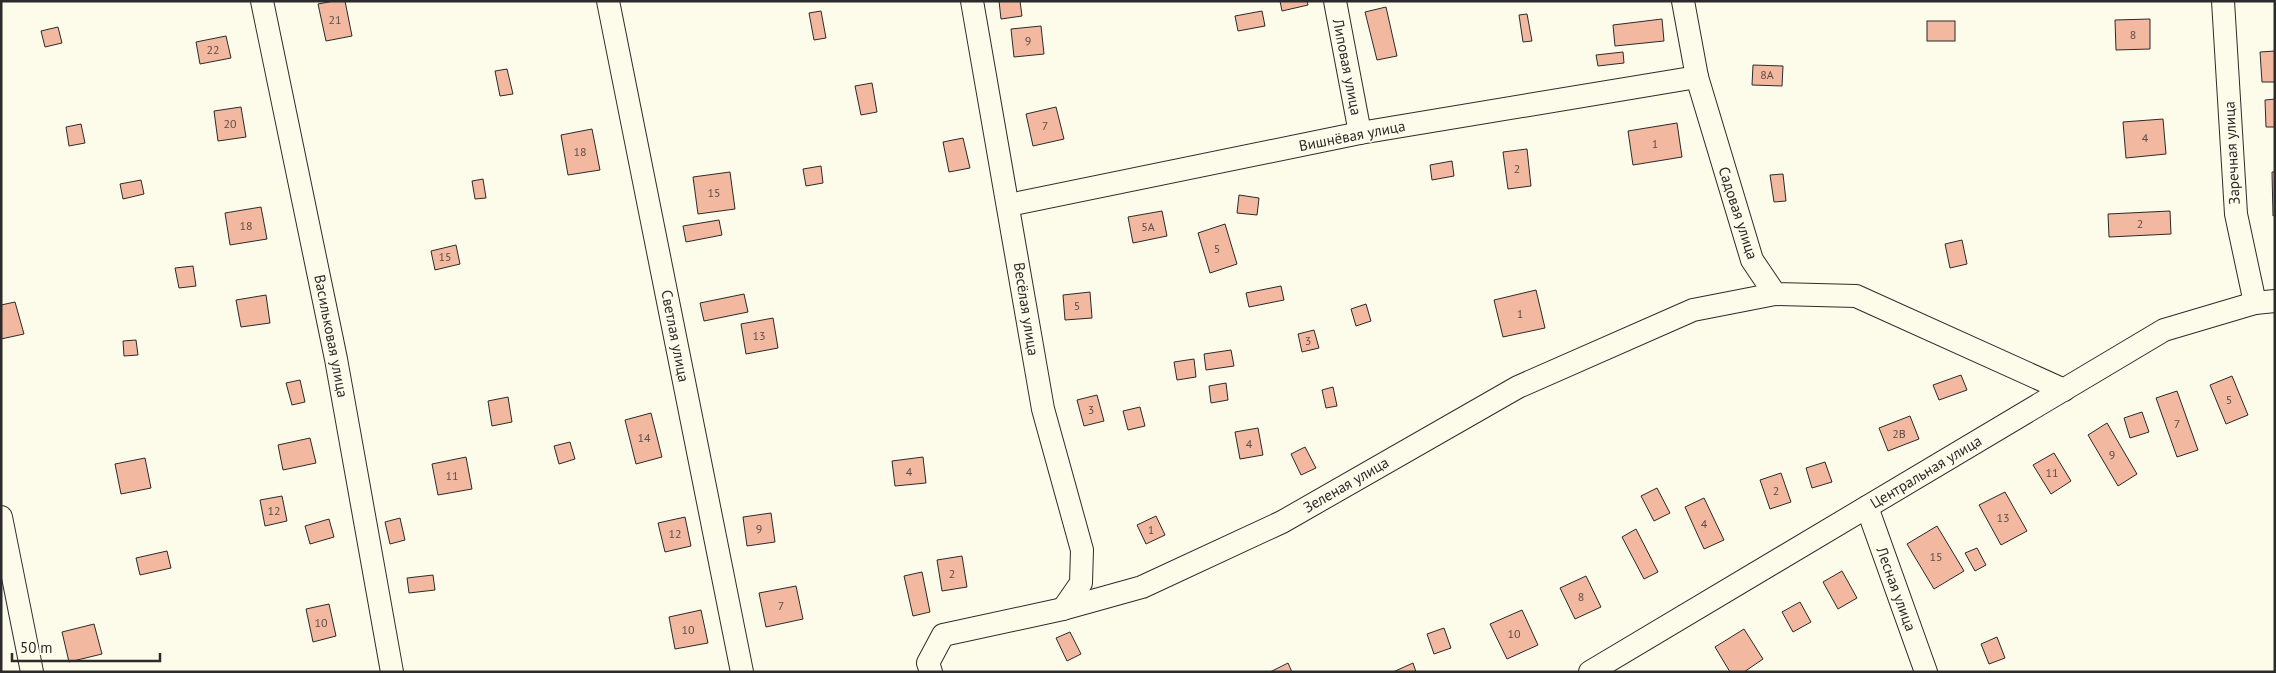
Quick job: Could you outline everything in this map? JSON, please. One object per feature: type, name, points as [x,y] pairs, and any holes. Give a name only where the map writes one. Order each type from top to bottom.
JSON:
[{"type":"street","name":"Васильковая улица","points":[[262,1],[336,359],[392,672]]},
{"type":"street","name":"Светлая улица","points":[[608,1],[742,672]]},
{"type":"street","name":"Весёлая улица","points":[[972,1],[1043,409],[1082,550],[1081,583],[1063,609]]},
{"type":"street","name":"Липовая улица","points":[[1335,1],[1360,133]]},
{"type":"street","name":"Садовая улица","points":[[1682,1],[1696,78],[1752,260],[1775,294]]},
{"type":"street","name":"Заречная улица","points":[[2224,1],[2236,214],[2265,302]]},
{"type":"street","name":"Вишнёвая улица","points":[[1009,205],[1360,133],[1696,78]]},
{"type":"street","points":[[1775,294],[1856,296],[2064,390]]},
{"type":"street","name":"Зеленая улица","points":[[931,672],[928,663],[943,635],[1063,609],[1142,587],[1282,522],[1518,387],[1693,310],[1775,294]]},
{"type":"street","name":"Центральная улица","points":[[1590,672],[2164,330],[2265,302]]},
{"type":"street","name":"Лесная улица","points":[[1867,507],[1926,672]]},
{"type":"street","points":[[1,517],[32,672]]},
{"type":"building","points":[[345,1],[352,36],[326,41],[318,4]]},
{"type":"building","points":[[999,1],[1020,1],[1022,16],[1001,19]]},
{"type":"building","points":[[1280,1],[1307,1],[1308,5],[1282,11]]},
{"type":"building","points":[[1386,7],[1397,56],[1377,60],[1365,12]]},
{"type":"building","points":[[821,11],[826,38],[814,40],[809,13]]},
{"type":"building","points":[[1262,11],[1265,26],[1238,31],[1235,16]]},
{"type":"building","points":[[1527,14],[1532,41],[1523,42],[1519,15]]},
{"type":"building","points":[[1662,19],[1664,41],[1615,46],[1613,25]]},
{"type":"building","points":[[2150,19],[2150,49],[2116,50],[2115,20]]},
{"type":"building","points":[[1927,21],[1955,21],[1955,41],[1927,41]]},
{"type":"building","points":[[1041,26],[1044,54],[1014,57],[1011,29]]},
{"type":"building","points":[[58,27],[62,43],[45,47],[41,31]]},
{"type":"building","points":[[226,36],[231,58],[200,64],[196,42]]},
{"type":"building","points":[[2275,51],[2275,82],[2262,82],[2260,52]]},
{"type":"building","points":[[1623,52],[1624,63],[1598,66],[1596,55]]},
{"type":"building","points":[[1753,65],[1783,66],[1782,86],[1752,85]]},
{"type":"building","points":[[507,69],[513,94],[500,96],[495,71]]},
{"type":"building","points":[[872,83],[877,112],[861,115],[855,86]]},
{"type":"building","points":[[2275,99],[2275,127],[2266,127],[2265,100]]},
{"type":"building","points":[[241,107],[246,137],[218,141],[214,111]]},
{"type":"building","points":[[1056,107],[1064,139],[1033,146],[1026,114]]},
{"type":"building","points":[[2163,119],[2166,154],[2126,158],[2123,122]]},
{"type":"building","points":[[1677,123],[1682,157],[1633,165],[1628,131]]},
{"type":"building","points":[[81,124],[85,143],[69,146],[66,127]]},
{"type":"building","points":[[592,129],[600,170],[568,175],[561,135]]},
{"type":"building","points":[[963,138],[970,168],[949,172],[943,142]]},
{"type":"building","points":[[1527,149],[1531,186],[1508,189],[1503,152]]},
{"type":"building","points":[[1452,161],[1454,176],[1432,180],[1430,165]]},
{"type":"building","points":[[821,166],[823,183],[806,186],[803,169]]},
{"type":"building","points":[[730,172],[735,209],[698,214],[693,177]]},
{"type":"building","points":[[2272,172],[2275,172],[2275,215],[2273,216]]},
{"type":"building","points":[[1783,174],[1786,201],[1774,202],[1770,175]]},
{"type":"building","points":[[483,179],[486,198],[475,199],[472,181]]},
{"type":"building","points":[[141,180],[144,194],[123,199],[120,184]]},
{"type":"building","points":[[1239,195],[1259,198],[1257,215],[1237,213]]},
{"type":"building","points":[[261,207],[267,239],[230,245],[225,213]]},
{"type":"building","points":[[1162,211],[1167,236],[1133,243],[1128,217]]},
{"type":"building","points":[[2170,211],[2171,234],[2109,237],[2108,214]]},
{"type":"building","points":[[719,220],[722,235],[686,242],[683,226]]},
{"type":"building","points":[[1225,224],[1237,264],[1210,273],[1198,233]]},
{"type":"building","points":[[1962,240],[1967,264],[1950,268],[1945,244]]},
{"type":"building","points":[[456,245],[460,264],[435,270],[431,251]]},
{"type":"building","points":[[193,266],[196,286],[179,288],[175,268]]},
{"type":"building","points":[[1281,286],[1284,300],[1249,307],[1246,293]]},
{"type":"building","points":[[1536,290],[1545,328],[1503,337],[1494,300]]},
{"type":"building","points":[[1090,292],[1092,318],[1065,320],[1063,295]]},
{"type":"building","points":[[744,294],[748,312],[704,321],[700,303]]},
{"type":"building","points":[[266,295],[270,323],[241,327],[236,300]]},
{"type":"building","points":[[15,302],[24,334],[1,339],[1,305]]},
{"type":"building","points":[[1366,304],[1371,321],[1356,326],[1351,309]]},
{"type":"building","points":[[773,318],[778,348],[746,354],[741,324]]},
{"type":"building","points":[[1314,330],[1319,348],[1302,352],[1298,334]]},
{"type":"building","points":[[136,340],[138,355],[124,356],[123,341]]},
{"type":"building","points":[[1231,350],[1234,366],[1206,370],[1204,354]]},
{"type":"building","points":[[1194,359],[1196,377],[1177,380],[1174,362]]},
{"type":"building","points":[[1961,375],[1967,390],[1939,400],[1933,385]]},
{"type":"building","points":[[2232,376],[2248,415],[2226,424],[2210,385]]},
{"type":"building","points":[[300,380],[305,402],[292,405],[286,383]]},
{"type":"building","points":[[1226,383],[1228,400],[1211,403],[1209,386]]},
{"type":"building","points":[[1333,387],[1337,406],[1326,408],[1322,390]]},
{"type":"building","points":[[2177,391],[2198,450],[2177,457],[2156,398]]},
{"type":"building","points":[[1097,395],[1104,421],[1084,426],[1077,400]]},
{"type":"building","points":[[508,397],[512,422],[492,426],[488,401]]},
{"type":"building","points":[[1140,407],[1145,426],[1128,430],[1123,411]]},
{"type":"building","points":[[2142,412],[2149,432],[2130,438],[2124,418]]},
{"type":"building","points":[[651,413],[662,457],[636,464],[625,420]]},
{"type":"building","points":[[1910,416],[1919,439],[1888,451],[1879,428]]},
{"type":"building","points":[[2107,423],[2137,474],[2118,486],[2088,435]]},
{"type":"building","points":[[1258,428],[1263,455],[1240,459],[1235,432]]},
{"type":"building","points":[[310,438],[316,463],[283,470],[278,445]]},
{"type":"building","points":[[570,442],[575,459],[559,464],[554,446]]},
{"type":"building","points":[[1305,447],[1316,468],[1301,475],[1291,454]]},
{"type":"building","points":[[2054,453],[2071,481],[2051,494],[2033,465]]},
{"type":"building","points":[[466,457],[472,489],[438,495],[432,464]]},
{"type":"building","points":[[923,457],[926,483],[895,486],[892,461]]},
{"type":"building","points":[[145,458],[151,488],[121,494],[115,464]]},
{"type":"building","points":[[1825,462],[1832,482],[1812,488],[1806,468]]},
{"type":"building","points":[[1781,473],[1791,502],[1770,509],[1760,480]]},
{"type":"building","points":[[1657,488],[1670,513],[1654,521],[1641,496]]},
{"type":"building","points":[[2005,492],[2027,531],[2001,545],[1979,505]]},
{"type":"building","points":[[282,496],[287,521],[265,526],[260,500]]},
{"type":"building","points":[[1704,498],[1724,540],[1704,549],[1685,507]]},
{"type":"building","points":[[771,513],[775,542],[747,546],[743,517]]},
{"type":"building","points":[[1156,516],[1165,535],[1146,544],[1137,525]]},
{"type":"building","points":[[685,517],[691,546],[665,552],[658,523]]},
{"type":"building","points":[[400,518],[405,540],[390,544],[385,522]]},
{"type":"building","points":[[329,519],[334,537],[310,544],[305,526]]},
{"type":"building","points":[[1937,526],[1964,571],[1934,589],[1907,544]]},
{"type":"building","points":[[1636,529],[1658,572],[1644,579],[1622,537]]},
{"type":"building","points":[[1977,548],[1986,565],[1975,571],[1965,553]]},
{"type":"building","points":[[167,551],[171,568],[140,575],[136,558]]},
{"type":"building","points":[[962,556],[967,587],[942,591],[937,560]]},
{"type":"building","points":[[1842,571],[1857,598],[1838,609],[1823,582]]},
{"type":"building","points":[[922,572],[930,612],[913,616],[904,576]]},
{"type":"building","points":[[433,575],[435,590],[409,593],[407,578]]},
{"type":"building","points":[[1586,576],[1601,607],[1575,619],[1560,588]]},
{"type":"building","points":[[796,586],[803,619],[766,627],[759,593]]},
{"type":"building","points":[[1800,602],[1811,622],[1793,632],[1782,612]]},
{"type":"building","points":[[329,604],[336,636],[313,642],[306,609]]},
{"type":"building","points":[[701,610],[708,643],[675,649],[669,617]]},
{"type":"building","points":[[1522,610],[1538,645],[1507,659],[1490,624]]},
{"type":"building","points":[[94,624],[102,654],[69,662],[62,632]]},
{"type":"building","points":[[1444,628],[1451,648],[1434,654],[1427,634]]},
{"type":"building","points":[[1744,629],[1763,659],[1744,672],[1730,672],[1715,647]]},
{"type":"building","points":[[1070,632],[1081,654],[1067,661],[1056,638]]},
{"type":"building","points":[[1997,637],[2005,658],[1989,664],[1981,644]]},
{"type":"building","points":[[1288,663],[1292,672],[1270,672]]},
{"type":"building","points":[[1413,663],[1416,672],[1393,672]]}]
